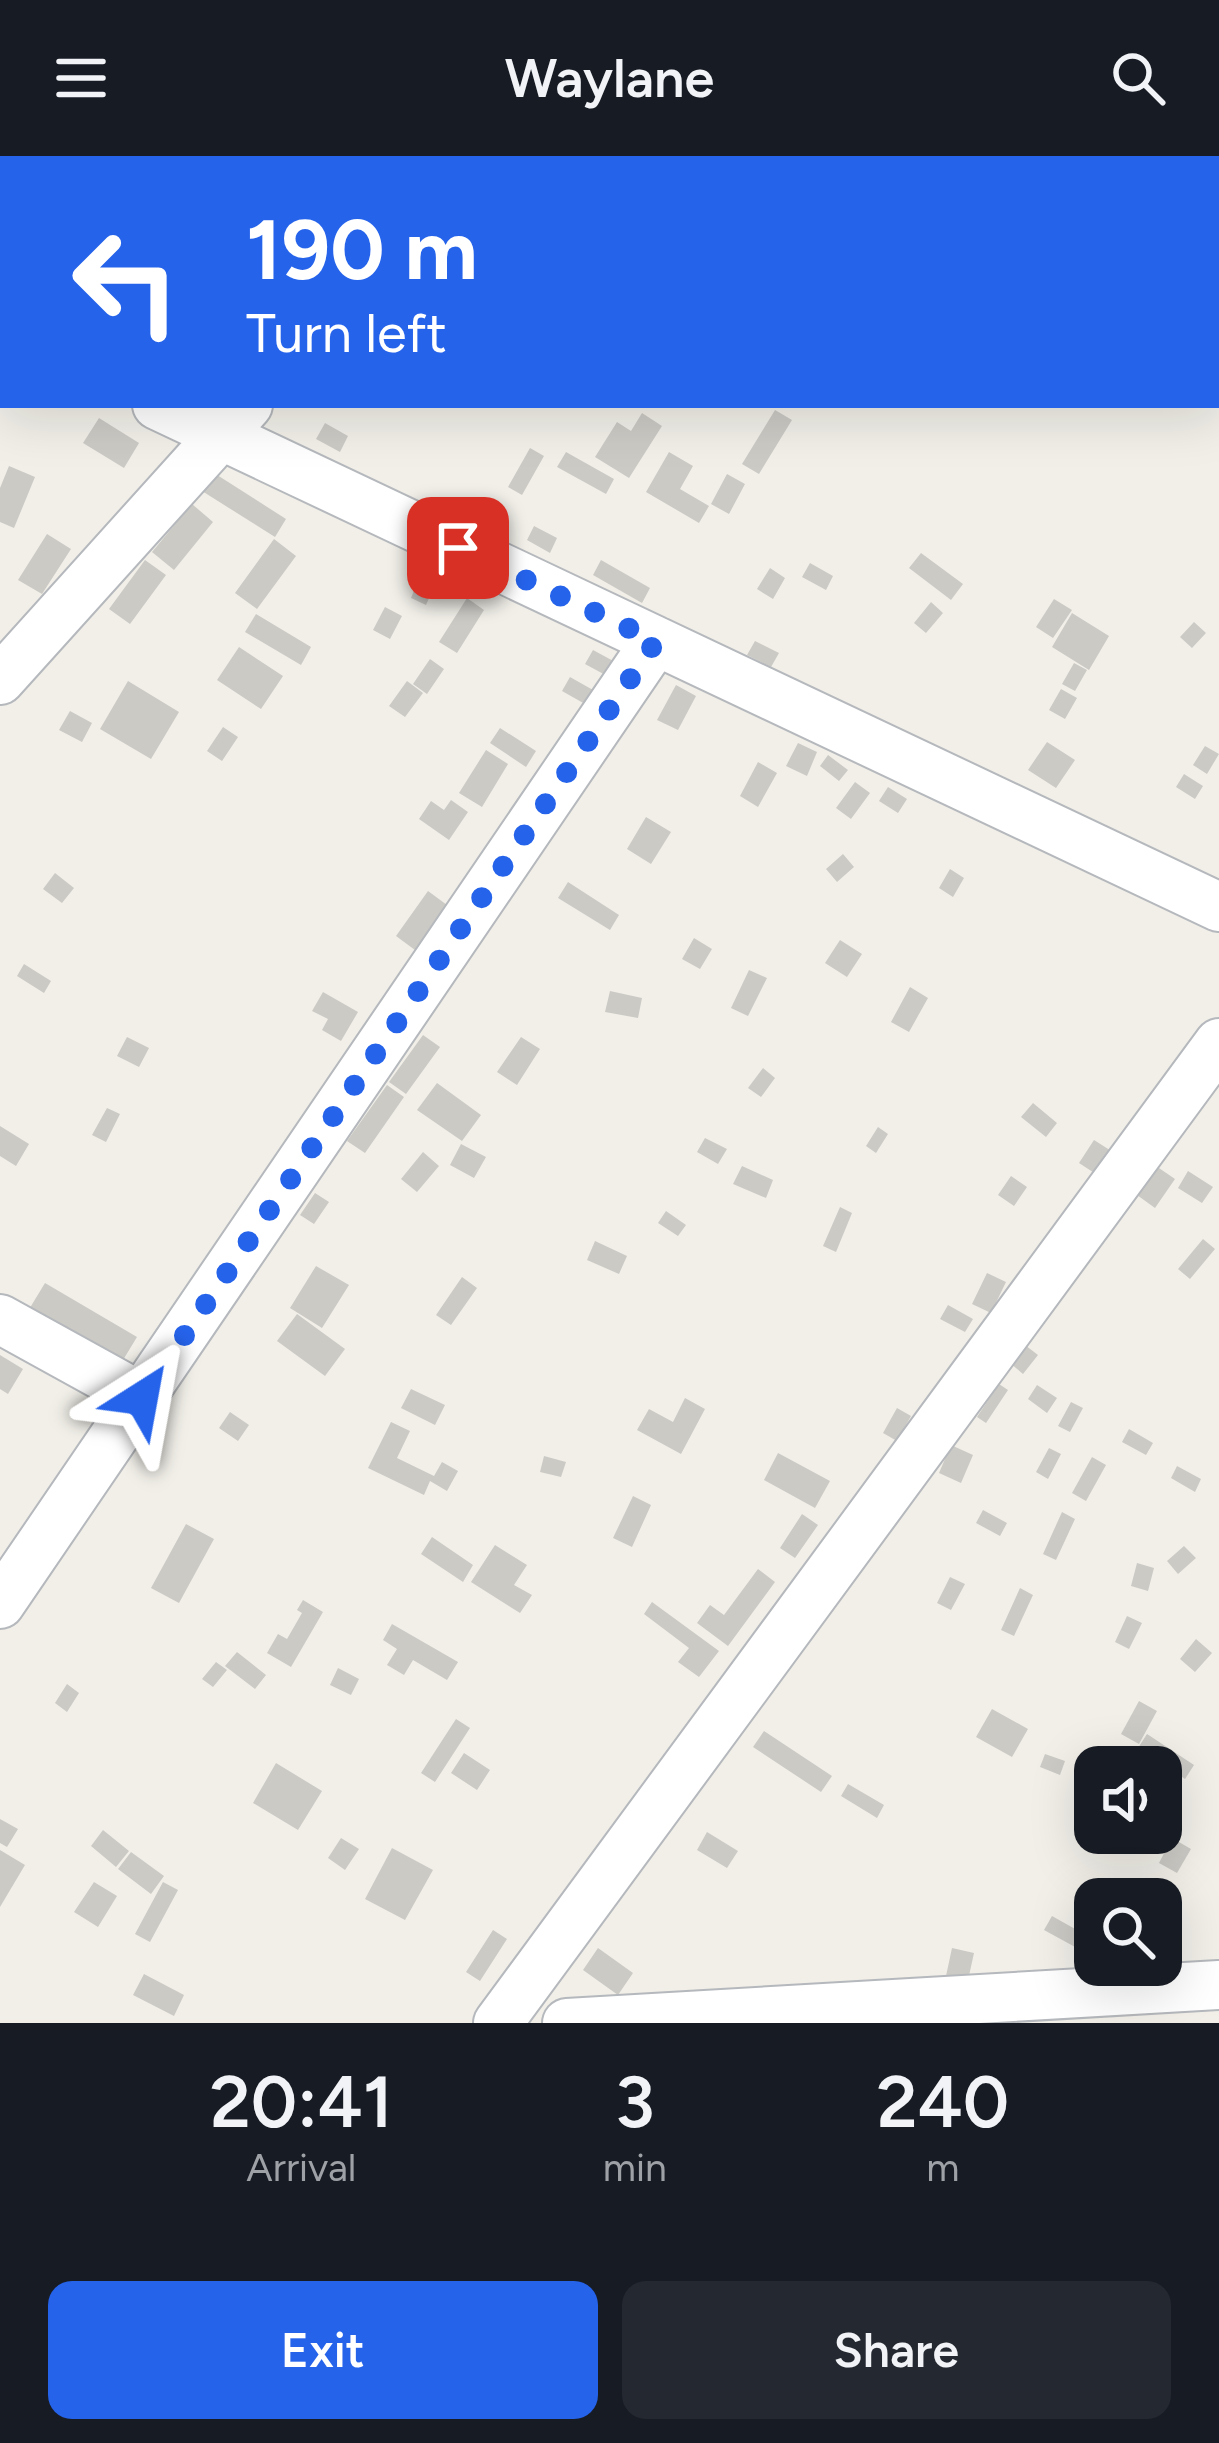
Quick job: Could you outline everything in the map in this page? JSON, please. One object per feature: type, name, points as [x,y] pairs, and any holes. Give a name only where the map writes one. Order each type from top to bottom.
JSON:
[{"type":"street","points":[[172,408],[234,420],[656,641],[1219,907]]},
{"type":"street","points":[[0,680],[234,420]]},
{"type":"street","points":[[0,1604],[656,641]]},
{"type":"street","points":[[498,2023],[1219,1043]]},
{"type":"street","points":[[0,1319],[142,1398]]},
{"type":"street","points":[[567,2023],[1219,1985]]},
{"type":"building","points":[[775,410],[792,420],[759,474],[742,464]]},
{"type":"building","points":[[642,413],[662,426],[629,478],[595,457],[617,422],[631,431]]},
{"type":"building","points":[[99,418],[139,443],[124,468],[83,443]]},
{"type":"building","points":[[325,423],[348,436],[340,452],[316,439]]},
{"type":"building","points":[[530,448],[544,456],[522,495],[508,487]]},
{"type":"building","points":[[566,452],[614,479],[606,494],[557,467]]},
{"type":"building","points":[[669,452],[693,466],[680,489],[709,506],[699,523],[646,492]]},
{"type":"building","points":[[9,466],[35,477],[14,528],[0,522],[0,488]]},
{"type":"building","points":[[214,473],[286,519],[275,537],[202,491]]},
{"type":"building","points":[[727,474],[745,484],[729,514],[711,504]]},
{"type":"building","points":[[192,504],[213,522],[174,570],[152,552]]},
{"type":"building","points":[[534,526],[557,538],[550,553],[527,540]]},
{"type":"building","points":[[47,534],[71,549],[42,594],[18,580]]},
{"type":"building","points":[[274,539],[296,556],[257,609],[235,593]]},
{"type":"building","points":[[921,553],[963,584],[951,600],[909,568]]},
{"type":"building","points":[[145,560],[166,575],[130,624],[109,609]]},
{"type":"building","points":[[601,560],[650,588],[642,603],[593,575]]},
{"type":"building","points":[[810,563],[833,576],[826,590],[802,577]]},
{"type":"building","points":[[770,568],[785,578],[773,599],[757,589]]},
{"type":"building","points":[[422,571],[438,578],[426,605],[411,598]]},
{"type":"building","points":[[467,598],[484,610],[457,653],[439,642]]},
{"type":"building","points":[[1054,599],[1072,610],[1053,638],[1036,627]]},
{"type":"building","points":[[931,602],[943,613],[926,633],[914,623]]},
{"type":"building","points":[[385,607],[402,616],[390,639],[373,630]]},
{"type":"building","points":[[1072,613],[1109,636],[1089,670],[1052,647]]},
{"type":"building","points":[[256,614],[311,647],[301,665],[245,632]]},
{"type":"building","points":[[1194,622],[1206,633],[1192,648],[1180,637]]},
{"type":"building","points":[[755,641],[779,653],[771,667],[747,655]]},
{"type":"building","points":[[239,647],[283,676],[261,709],[217,680]]},
{"type":"building","points":[[593,650],[617,663],[609,677],[585,664]]},
{"type":"building","points":[[430,659],[444,669],[427,694],[413,684]]},
{"type":"building","points":[[1074,663],[1087,670],[1075,691],[1062,684]]},
{"type":"building","points":[[570,677],[593,690],[585,704],[562,691]]},
{"type":"building","points":[[128,681],[179,712],[151,759],[100,729]]},
{"type":"building","points":[[407,681],[423,693],[405,717],[389,706]]},
{"type":"building","points":[[676,685],[696,696],[678,730],[657,720]]},
{"type":"building","points":[[1061,689],[1077,698],[1065,719],[1049,710]]},
{"type":"building","points":[[70,711],[92,723],[82,742],[59,730]]},
{"type":"building","points":[[223,727],[238,737],[222,761],[207,751]]},
{"type":"building","points":[[500,728],[536,751],[526,767],[490,743]]},
{"type":"building","points":[[1047,742],[1075,760],[1056,788],[1028,770]]},
{"type":"building","points":[[798,743],[817,752],[807,776],[786,766]]},
{"type":"building","points":[[1205,746],[1219,754],[1207,774],[1193,765]]},
{"type":"building","points":[[486,750],[508,764],[482,807],[459,793]]},
{"type":"building","points":[[828,755],[848,770],[839,781],[820,766]]},
{"type":"building","points":[[758,762],[777,773],[758,807],[740,796]]},
{"type":"building","points":[[1184,774],[1203,786],[1195,799],[1176,787]]},
{"type":"building","points":[[855,782],[870,793],[851,819],[836,808]]},
{"type":"building","points":[[888,787],[907,799],[898,813],[879,801]]},
{"type":"building","points":[[451,800],[468,812],[449,840],[419,819],[431,801],[444,810]]},
{"type":"building","points":[[646,817],[671,832],[651,864],[627,849]]},
{"type":"building","points":[[843,854],[854,867],[837,882],[826,869]]},
{"type":"building","points":[[950,869],[964,878],[953,897],[939,888]]},
{"type":"building","points":[[55,873],[74,888],[62,903],[43,889]]},
{"type":"building","points":[[568,882],[619,915],[610,930],[558,898]]},
{"type":"building","points":[[428,891],[447,905],[415,950],[396,936]]},
{"type":"building","points":[[694,938],[712,949],[700,969],[682,959]]},
{"type":"building","points":[[840,940],[862,954],[847,977],[825,963]]},
{"type":"building","points":[[24,964],[51,981],[44,993],[17,976]]},
{"type":"building","points":[[749,970],[767,978],[748,1016],[731,1008]]},
{"type":"building","points":[[910,987],[928,998],[909,1032],[891,1022]]},
{"type":"building","points":[[610,991],[642,998],[638,1018],[605,1012]]},
{"type":"building","points":[[323,992],[358,1012],[341,1041],[322,1030],[328,1019],[312,1011]]},
{"type":"building","points":[[423,1035],[440,1047],[406,1094],[389,1082]]},
{"type":"building","points":[[127,1037],[149,1048],[139,1067],[117,1056]]},
{"type":"building","points":[[521,1037],[540,1049],[517,1085],[497,1072]]},
{"type":"building","points":[[763,1068],[775,1078],[761,1097],[748,1088]]},
{"type":"building","points":[[437,1083],[481,1115],[462,1141],[417,1110]]},
{"type":"building","points":[[387,1085],[404,1097],[365,1153],[347,1141]]},
{"type":"building","points":[[1033,1103],[1057,1123],[1046,1137],[1021,1117]]},
{"type":"building","points":[[107,1108],[120,1114],[106,1142],[92,1135]]},
{"type":"building","points":[[0,1126],[29,1144],[16,1166],[0,1156]]},
{"type":"building","points":[[878,1127],[888,1134],[876,1153],[866,1146]]},
{"type":"building","points":[[705,1138],[727,1149],[718,1164],[697,1152]]},
{"type":"building","points":[[1094,1140],[1116,1154],[1102,1178],[1079,1163]]},
{"type":"building","points":[[461,1144],[486,1157],[474,1178],[450,1165]]},
{"type":"building","points":[[423,1152],[439,1166],[417,1192],[401,1179]]},
{"type":"building","points":[[742,1166],[773,1180],[766,1198],[733,1184]]},
{"type":"building","points":[[1156,1166],[1175,1179],[1155,1208],[1137,1195]]},
{"type":"building","points":[[1188,1171],[1213,1187],[1202,1203],[1178,1188]]},
{"type":"building","points":[[1011,1176],[1027,1187],[1014,1206],[998,1195]]},
{"type":"building","points":[[315,1193],[329,1202],[314,1224],[300,1215]]},
{"type":"building","points":[[840,1207],[852,1213],[836,1252],[823,1246]]},
{"type":"building","points":[[666,1211],[686,1225],[678,1236],[658,1223]]},
{"type":"building","points":[[1203,1239],[1215,1249],[1190,1279],[1178,1269]]},
{"type":"building","points":[[595,1241],[627,1256],[619,1274],[587,1260]]},
{"type":"building","points":[[316,1266],[349,1285],[322,1328],[290,1308]]},
{"type":"building","points":[[987,1273],[1006,1282],[991,1313],[972,1304]]},
{"type":"building","points":[[462,1277],[477,1288],[451,1325],[436,1315]]},
{"type":"building","points":[[45,1283],[137,1337],[120,1365],[28,1311]]},
{"type":"building","points":[[948,1305],[973,1319],[965,1332],[940,1319]]},
{"type":"building","points":[[297,1314],[345,1349],[325,1376],[277,1341]]},
{"type":"building","points":[[1025,1345],[1038,1355],[1023,1374],[1010,1363]]},
{"type":"building","points":[[0,1355],[23,1369],[8,1394],[0,1389]]},
{"type":"building","points":[[999,1384],[1008,1390],[986,1423],[977,1417]]},
{"type":"building","points":[[1037,1385],[1057,1398],[1047,1413],[1028,1399]]},
{"type":"building","points":[[411,1389],[445,1405],[435,1425],[401,1408]]},
{"type":"building","points":[[685,1398],[705,1409],[681,1454],[637,1430],[649,1409],[673,1422]]},
{"type":"building","points":[[1071,1402],[1083,1408],[1070,1432],[1058,1426]]},
{"type":"building","points":[[897,1408],[911,1416],[897,1441],[883,1433]]},
{"type":"building","points":[[230,1412],[249,1425],[238,1441],[219,1428]]},
{"type":"building","points":[[391,1422],[410,1431],[397,1458],[434,1476],[442,1462],[458,1471],[447,1491],[430,1481],[424,1495],[368,1468]]},
{"type":"building","points":[[1129,1429],[1153,1443],[1146,1455],[1122,1442]]},
{"type":"building","points":[[951,1445],[973,1455],[961,1483],[939,1473]]},
{"type":"building","points":[[1049,1448],[1061,1454],[1048,1479],[1036,1472]]},
{"type":"building","points":[[778,1453],[830,1481],[815,1508],[764,1480]]},
{"type":"building","points":[[544,1456],[566,1462],[561,1477],[540,1472]]},
{"type":"building","points":[[1092,1457],[1106,1465],[1086,1501],[1072,1493]]},
{"type":"building","points":[[1177,1466],[1201,1479],[1195,1492],[1171,1478]]},
{"type":"building","points":[[633,1496],[651,1505],[632,1547],[613,1538]]},
{"type":"building","points":[[983,1510],[1007,1523],[1000,1536],[976,1523]]},
{"type":"building","points":[[1062,1512],[1075,1519],[1056,1560],[1043,1554]]},
{"type":"building","points":[[802,1514],[818,1525],[795,1558],[780,1548]]},
{"type":"building","points":[[186,1524],[214,1539],[179,1603],[151,1588]]},
{"type":"building","points":[[432,1537],[473,1565],[463,1582],[421,1554]]},
{"type":"building","points":[[495,1545],[527,1565],[514,1585],[532,1595],[520,1613],[471,1582]]},
{"type":"building","points":[[1184,1546],[1196,1558],[1178,1574],[1167,1561]]},
{"type":"building","points":[[1137,1563],[1154,1568],[1148,1591],[1131,1586]]},
{"type":"building","points":[[758,1569],[775,1582],[728,1646],[697,1623],[710,1605],[724,1615]]},
{"type":"building","points":[[950,1577],[965,1584],[951,1610],[937,1603]]},
{"type":"building","points":[[1020,1588],[1033,1595],[1014,1636],[1001,1630]]},
{"type":"building","points":[[303,1600],[323,1612],[291,1667],[267,1653],[278,1634],[287,1639],[302,1613],[297,1610]]},
{"type":"building","points":[[652,1602],[719,1651],[699,1677],[678,1662],[689,1648],[644,1614]]},
{"type":"building","points":[[1127,1616],[1142,1623],[1129,1649],[1115,1642]]},
{"type":"building","points":[[392,1624],[458,1662],[447,1680],[413,1660],[404,1675],[387,1665],[397,1649],[383,1640]]},
{"type":"building","points":[[1196,1639],[1212,1653],[1195,1672],[1180,1659]]},
{"type":"building","points":[[237,1652],[266,1675],[255,1689],[225,1666]]},
{"type":"building","points":[[216,1662],[227,1670],[213,1687],[202,1679]]},
{"type":"building","points":[[338,1668],[359,1679],[351,1695],[330,1685]]},
{"type":"building","points":[[67,1684],[79,1693],[67,1712],[55,1703]]},
{"type":"building","points":[[1139,1701],[1157,1711],[1139,1744],[1121,1734]]},
{"type":"building","points":[[992,1709],[1028,1729],[1012,1757],[976,1737]]},
{"type":"building","points":[[456,1719],[470,1728],[435,1782],[421,1773]]},
{"type":"building","points":[[764,1731],[832,1776],[821,1792],[753,1747]]},
{"type":"building","points":[[1147,1734],[1165,1746],[1139,1746]]},
{"type":"building","points":[[464,1753],[490,1770],[477,1790],[451,1773]]},
{"type":"building","points":[[1045,1754],[1065,1761],[1060,1775],[1040,1767]]},
{"type":"building","points":[[1182,1757],[1194,1765],[1182,1777]]},
{"type":"building","points":[[276,1763],[322,1791],[298,1830],[253,1803]]},
{"type":"building","points":[[848,1784],[884,1805],[877,1818],[841,1796]]},
{"type":"building","points":[[0,1819],[18,1829],[7,1847],[0,1843]]},
{"type":"building","points":[[103,1830],[129,1851],[116,1867],[91,1846]]},
{"type":"building","points":[[707,1832],[738,1851],[727,1868],[697,1850]]},
{"type":"building","points":[[341,1838],[359,1849],[345,1870],[328,1858]]},
{"type":"building","points":[[1182,1844],[1191,1849],[1177,1873],[1159,1863],[1164,1854],[1182,1854]]},
{"type":"building","points":[[392,1848],[433,1870],[405,1920],[365,1899]]},
{"type":"building","points":[[0,1850],[25,1865],[0,1907]]},
{"type":"building","points":[[131,1852],[164,1876],[151,1894],[118,1869]]},
{"type":"building","points":[[94,1882],[117,1896],[98,1927],[74,1912]]},
{"type":"building","points":[[163,1882],[178,1890],[150,1942],[135,1934]]},
{"type":"building","points":[[1052,1916],[1074,1928],[1074,1946],[1044,1930]]},
{"type":"building","points":[[493,1930],[507,1939],[480,1981],[466,1972]]},
{"type":"building","points":[[598,1948],[633,1973],[618,1995],[583,1970]]},
{"type":"building","points":[[952,1948],[974,1953],[965,1994],[943,1990]]},
{"type":"building","points":[[144,1974],[184,1995],[174,2016],[133,1995]]},
{"type":"route","points":[[142,1398],[656,641],[458,548]]}]
